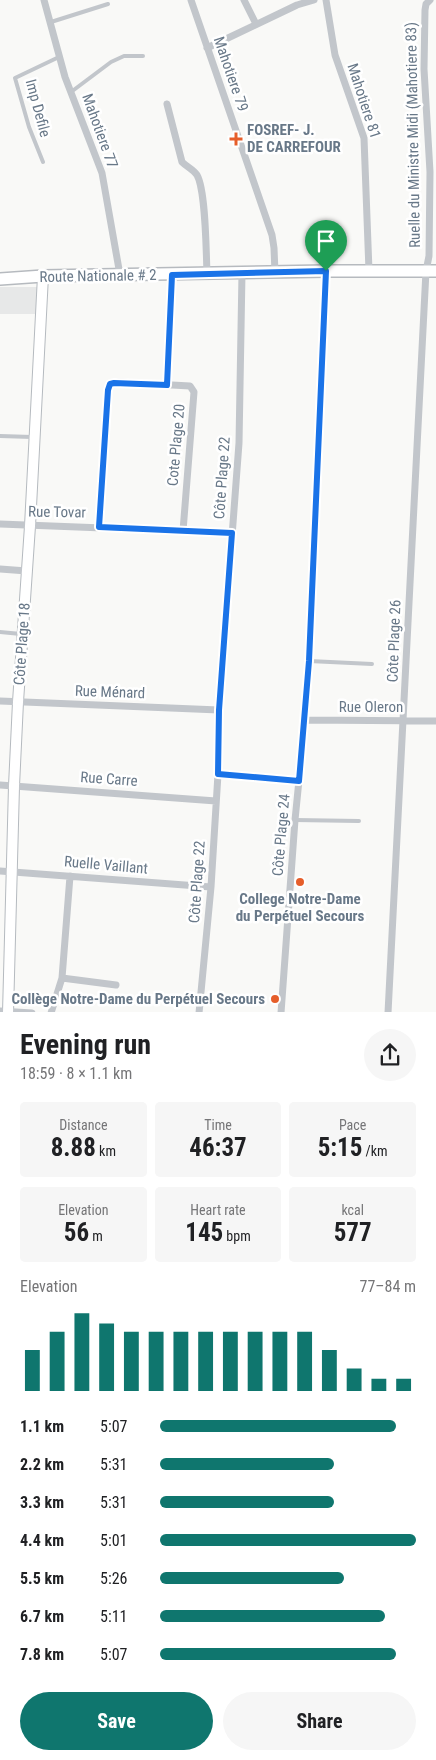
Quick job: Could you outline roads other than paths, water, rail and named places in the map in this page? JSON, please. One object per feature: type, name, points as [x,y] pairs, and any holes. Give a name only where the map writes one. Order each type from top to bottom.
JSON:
[{"type":"main road","name":"Route Nationale # 2","points":[[0,279],[43,276],[431,271]]},
{"type":"street","name":"Mahotiere 77","points":[[44,0],[71,92],[102,173],[120,275]]},
{"type":"street","name":"Mahotiere 79","points":[[191,0],[272,235],[275,273]]},
{"type":"street","points":[[244,0],[256,24]]},
{"type":"street","points":[[207,48],[296,3],[314,0]]},
{"type":"street","name":"Mahotiere 81","points":[[326,0],[335,55],[364,138],[369,271]]},
{"type":"street","name":"Ruelle du Ministre Midi (Mahotiere 83)","points":[[430,0],[426,4],[425,10],[424,69],[430,172],[429,256],[431,271]]},
{"type":"street","points":[[167,104],[182,162],[193,170],[200,183],[208,273]]},
{"type":"street","name":"Côte Plage 24","points":[[281,1012],[309,661],[326,271]]},
{"type":"street","name":"Côte Plage 26","points":[[388,1012],[431,271]]},
{"type":"street","name":"Côte Plage 22","points":[[199,1012],[211,887],[218,774],[219,710],[239,443],[242,273]]},
{"type":"street","name":"Cote Plage 20","points":[[167,385],[172,275]]},
{"type":"street","name":"Côte Plage 18","points":[[5,1011],[18,702],[30,526],[43,276]]},
{"type":"street","name":"Cote Plage 20","points":[[99,527],[109,386],[118,382],[190,386],[194,392],[183,531]]},
{"type":"street","name":"Rue Tovar","points":[[0,524],[232,533]]},
{"type":"street","points":[[0,568],[27,571]]},
{"type":"street","name":"Rue Ménard","points":[[0,701],[219,710]]},
{"type":"street","name":"Rue Oleron","points":[[305,720],[436,721]]},
{"type":"street","points":[[218,774],[299,781]]},
{"type":"street","name":"Rue Carre","points":[[0,785],[216,801]]},
{"type":"street","name":"Ruelle Vaillant","points":[[0,871],[211,887]]},
{"type":"street","points":[[52,1012],[62,978],[70,876]]},
{"type":"street","points":[[62,978],[116,985]]},
{"type":"street","points":[[5,1011],[32,1012]]},
{"type":"lane","points":[[51,22],[108,4]]},
{"type":"lane","points":[[71,92],[111,62],[124,56],[143,56]]},
{"type":"lane","name":"Imp Defile","points":[[42,162],[15,78],[60,57]]},
{"type":"lane","points":[[0,436],[35,437]]},
{"type":"lane","points":[[0,632],[23,634]]},
{"type":"lane","points":[[309,661],[372,664]]},
{"type":"lane","points":[[295,820],[359,821]]},
{"type":"place","name":"FOSREF- J. DE CARREFOUR","points":[[236,139]]},
{"type":"place","name":"College Notre-Dame du Perpétuel Secours","points":[[300,882]]},
{"type":"place","name":"Collège Notre-Dame du Perpétuel Secours","points":[[275,999]]}]
